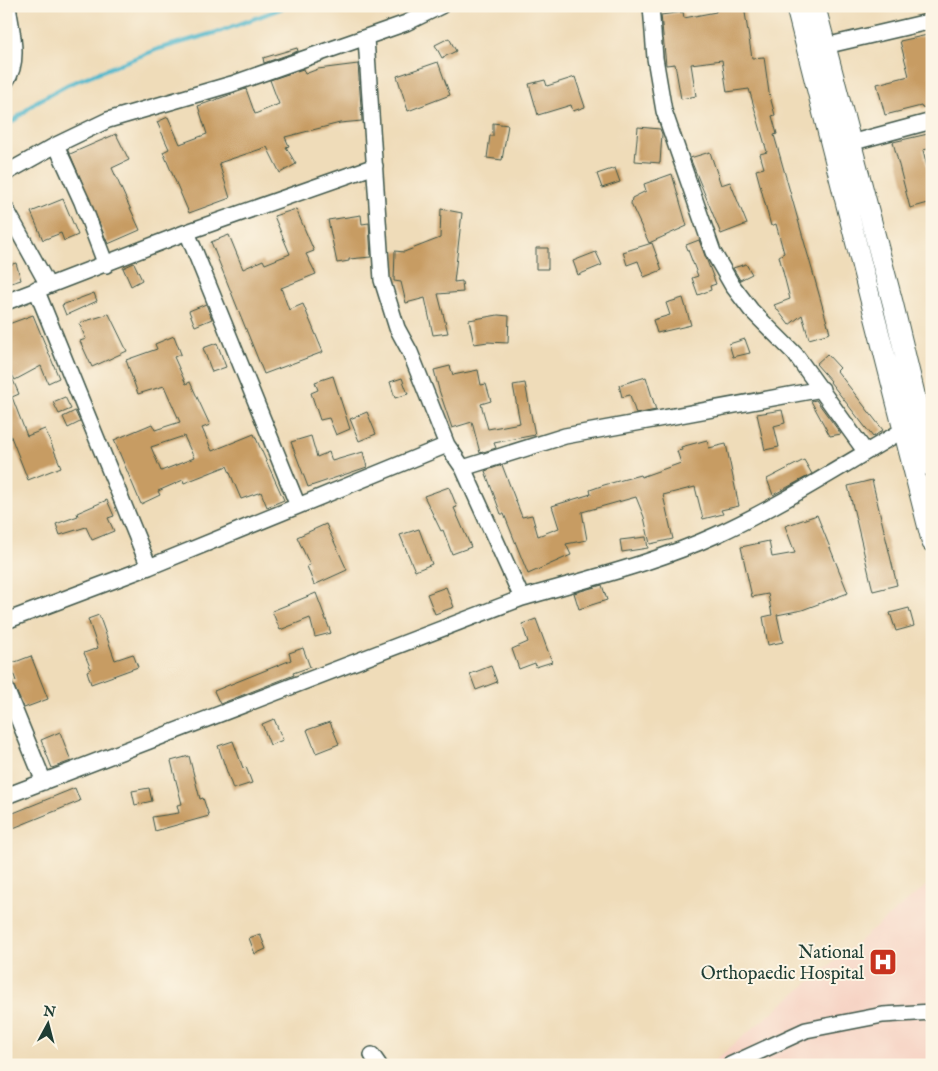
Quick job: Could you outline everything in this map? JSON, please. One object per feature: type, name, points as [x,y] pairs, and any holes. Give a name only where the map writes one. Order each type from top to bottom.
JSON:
[{"type":"main road","points":[[796,6],[932,542]]},
{"type":"main road","points":[[815,6],[850,143],[926,419],[932,467]]},
{"type":"street","points":[[6,81],[12,68],[14,57],[8,6]]},
{"type":"street","points":[[6,173],[56,145],[108,120],[232,84],[366,38],[406,23],[441,6]]},
{"type":"street","points":[[651,6],[655,58],[664,111],[713,252],[732,285],[751,310],[795,354],[865,451]]},
{"type":"street","points":[[825,46],[932,21]]},
{"type":"street","points":[[366,38],[382,280],[397,328],[410,352],[447,445],[463,468],[522,598]]},
{"type":"street","points":[[850,143],[932,121]]},
{"type":"street","points":[[56,145],[82,202],[106,265]]},
{"type":"street","points":[[6,302],[42,287],[106,265],[187,232],[375,166]]},
{"type":"street","points":[[6,209],[42,287],[149,567]]},
{"type":"street","points":[[187,232],[298,506]]},
{"type":"street","points":[[463,468],[565,436],[822,389]]},
{"type":"street","points":[[6,796],[522,598],[605,574],[715,536],[775,506],[865,451],[926,419]]},
{"type":"street","points":[[6,621],[149,567],[447,445]]},
{"type":"street","points":[[6,689],[44,782]]},
{"type":"street","points":[[730,1065],[806,1030],[883,1015],[932,1012]]},
{"type":"shaded area","name":"National Orthopaedic Hospital","points":[[932,881],[932,1065],[710,1065],[735,1043]]},
{"type":"building","points":[[715,6],[744,6],[752,58],[764,57],[769,93],[775,115],[772,116],[777,134],[774,135],[830,333],[809,339],[802,315],[789,325],[774,305],[790,299],[779,256],[784,253],[776,224],[771,226],[756,170],[764,168],[760,154],[767,152],[749,89],[727,92],[722,60],[691,64],[696,96],[681,99],[675,64],[666,65],[661,15],[683,12],[684,18],[716,12]]},
{"type":"building","points":[[932,34],[932,106],[922,108],[921,106],[885,115],[877,84],[909,76],[900,41]]},
{"type":"building","points":[[449,38],[456,51],[442,58],[435,45]]},
{"type":"building","points":[[297,48],[298,51],[264,63],[263,58]]},
{"type":"building","points":[[438,62],[450,95],[408,111],[397,76]]},
{"type":"building","points":[[358,64],[362,121],[340,123],[285,137],[289,146],[286,147],[296,164],[280,173],[267,147],[219,163],[230,198],[189,213],[163,152],[169,149],[157,122],[168,117],[180,144],[207,134],[198,106],[246,89],[255,114],[279,104],[270,80],[303,69],[305,74],[318,69]]},
{"type":"building","points":[[575,77],[585,107],[573,111],[571,105],[538,115],[529,84],[545,80],[547,86]]},
{"type":"building","points":[[493,123],[508,125],[502,160],[487,158],[490,136],[493,136]]},
{"type":"building","points":[[638,127],[660,129],[662,134],[660,163],[635,161]]},
{"type":"building","points":[[932,133],[932,148],[923,150],[932,187],[932,202],[910,208],[893,142]]},
{"type":"building","points":[[116,134],[129,160],[112,168],[140,230],[108,244],[70,154]]},
{"type":"building","points":[[710,152],[721,185],[730,182],[747,224],[721,234],[690,158]]},
{"type":"building","points":[[615,168],[620,182],[602,188],[597,174]]},
{"type":"building","points":[[672,174],[687,226],[649,243],[631,204],[632,198],[646,191],[644,184]]},
{"type":"building","points":[[63,199],[78,235],[64,241],[61,233],[43,240],[31,212]]},
{"type":"building","points":[[296,209],[314,251],[306,254],[316,274],[281,288],[289,310],[303,304],[323,352],[264,374],[211,242],[229,235],[243,269],[263,260],[265,264],[290,254],[274,216]]},
{"type":"building","points":[[441,209],[462,213],[454,282],[462,281],[463,292],[438,294],[448,333],[433,335],[425,298],[406,303],[401,282],[394,281],[395,251],[404,252],[440,238]]},
{"type":"building","points":[[361,215],[362,224],[369,223],[371,257],[349,259],[349,261],[337,263],[328,220]]},
{"type":"building","points":[[699,240],[716,284],[710,286],[711,290],[698,295],[692,278],[698,276],[686,245]]},
{"type":"building","points":[[652,243],[662,270],[644,277],[638,261],[627,265],[623,252]]},
{"type":"building","points":[[536,248],[548,248],[548,269],[536,269]]},
{"type":"building","points":[[596,252],[602,265],[578,275],[573,261]]},
{"type":"building","points":[[16,263],[21,280],[8,284],[6,266]]},
{"type":"building","points":[[134,263],[142,280],[131,286],[123,268]]},
{"type":"building","points":[[746,264],[752,274],[740,280],[733,268]]},
{"type":"building","points":[[94,293],[97,301],[66,315],[62,305]]},
{"type":"building","points":[[683,298],[691,325],[657,333],[653,320],[670,315],[666,303]]},
{"type":"building","points":[[206,304],[212,319],[195,326],[189,311]]},
{"type":"building","points":[[109,314],[127,351],[92,367],[80,341],[86,339],[79,323]]},
{"type":"building","points":[[33,315],[59,378],[48,383],[41,366],[15,380],[6,363],[6,325]]},
{"type":"building","points":[[498,315],[509,316],[508,343],[488,342],[474,344],[469,320]]},
{"type":"building","points":[[174,336],[181,354],[174,357],[186,384],[190,382],[210,425],[202,428],[212,451],[254,434],[284,500],[267,507],[261,492],[241,499],[227,466],[184,483],[183,480],[158,491],[160,495],[141,504],[114,440],[152,424],[155,430],[180,422],[164,386],[138,394],[126,360],[157,349],[155,344]],"holes":[[[184,436],[194,458],[161,471],[151,447]]]},
{"type":"building","points":[[745,339],[750,353],[733,357],[729,344]]},
{"type":"building","points":[[217,343],[226,367],[212,372],[203,348]]},
{"type":"building","points":[[827,354],[840,368],[837,371],[883,430],[873,437],[816,364]]},
{"type":"building","points":[[6,364],[19,394],[12,397],[27,436],[45,429],[61,467],[28,480],[6,424]]},
{"type":"building","points":[[450,366],[453,375],[478,370],[481,385],[486,384],[491,401],[481,404],[488,429],[520,423],[513,385],[525,383],[535,435],[494,443],[496,448],[480,453],[472,422],[452,428],[434,370]]},
{"type":"building","points":[[333,376],[350,429],[336,435],[329,418],[320,420],[311,393],[318,390],[315,382]]},
{"type":"building","points":[[646,377],[656,410],[636,414],[630,395],[622,397],[619,385]]},
{"type":"building","points":[[402,378],[408,394],[395,398],[390,382]]},
{"type":"building","points":[[65,397],[71,409],[59,414],[53,402]]},
{"type":"building","points":[[816,400],[841,434],[830,436],[811,401]]},
{"type":"building","points":[[782,410],[785,423],[774,426],[779,447],[765,450],[757,414]]},
{"type":"building","points":[[75,411],[80,422],[68,428],[63,417]]},
{"type":"building","points":[[367,412],[376,434],[359,441],[350,419]]},
{"type":"building","points":[[311,436],[317,457],[329,452],[332,461],[363,452],[367,467],[308,487],[291,442]]},
{"type":"building","points":[[707,440],[709,448],[726,444],[739,506],[721,510],[723,514],[703,519],[695,487],[663,495],[673,539],[650,544],[644,517],[636,497],[582,512],[587,540],[566,544],[571,555],[528,574],[504,514],[501,514],[485,471],[502,465],[522,517],[532,515],[538,536],[559,528],[552,506],[591,494],[590,490],[604,485],[640,475],[641,477],[681,463],[677,451],[682,450],[681,447]]},
{"type":"building","points":[[804,460],[812,474],[773,495],[767,479]]},
{"type":"building","points":[[872,480],[897,585],[873,591],[848,486]]},
{"type":"building","points":[[449,487],[457,507],[454,508],[471,547],[452,554],[443,530],[441,531],[424,496]]},
{"type":"building","points":[[107,500],[114,516],[108,518],[114,531],[92,540],[86,527],[60,535],[56,524],[78,516],[77,513]]},
{"type":"building","points":[[817,515],[848,593],[802,610],[777,615],[783,642],[768,645],[763,617],[772,615],[768,594],[752,597],[741,547],[769,541],[772,557],[795,553],[785,526]]},
{"type":"building","points":[[326,524],[347,570],[314,585],[307,566],[310,565],[297,537]]},
{"type":"building","points":[[419,529],[432,564],[415,571],[400,535]]},
{"type":"building","points":[[646,537],[648,548],[622,552],[620,540]]},
{"type":"building","points":[[602,585],[607,600],[579,609],[574,593]]},
{"type":"building","points":[[446,587],[454,607],[435,614],[427,594]]},
{"type":"building","points":[[316,593],[331,633],[315,637],[310,618],[280,630],[272,611]]},
{"type":"building","points":[[909,608],[914,626],[896,631],[890,613]]},
{"type":"building","points":[[99,615],[115,660],[133,654],[138,667],[91,684],[87,671],[91,669],[84,653],[98,648],[88,619]]},
{"type":"building","points":[[536,619],[552,662],[536,667],[535,663],[519,669],[512,649],[528,642],[522,624]]},
{"type":"building","points":[[303,648],[310,667],[220,704],[214,691],[291,660],[289,653]]},
{"type":"building","points":[[31,656],[48,699],[24,708],[12,682],[16,681],[10,664]]},
{"type":"building","points":[[491,666],[497,682],[476,690],[470,674]]},
{"type":"building","points":[[274,719],[283,740],[270,745],[262,724]]},
{"type":"building","points":[[330,722],[339,744],[316,753],[307,730]]},
{"type":"building","points":[[60,732],[71,761],[52,768],[41,740]]},
{"type":"building","points":[[233,741],[243,768],[246,767],[252,783],[233,789],[218,746]]},
{"type":"building","points":[[189,756],[200,799],[203,798],[209,816],[155,831],[152,817],[179,813],[177,805],[182,804],[171,761]]},
{"type":"building","points":[[75,788],[80,801],[6,831],[6,816]]},
{"type":"building","points":[[149,788],[152,801],[135,805],[132,791]]},
{"type":"building","points":[[260,934],[266,949],[255,954],[249,938]]},
{"type":"waterway","points":[[6,127],[36,102],[69,84],[158,49],[221,31],[288,6]]},
{"type":"place","name":"National Orthopaedic Hospital","points":[[883,962]]}]
